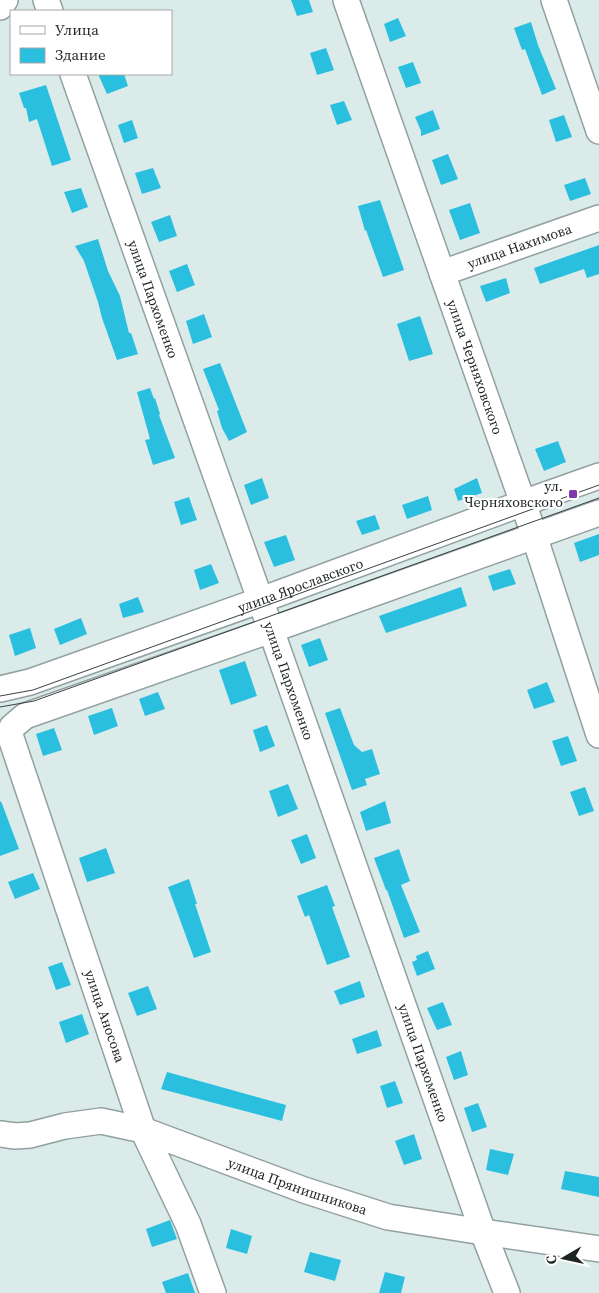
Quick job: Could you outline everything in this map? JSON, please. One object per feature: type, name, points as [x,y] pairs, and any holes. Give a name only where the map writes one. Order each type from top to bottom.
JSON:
[{"type":"street","points":[[0,7],[5,0]]},
{"type":"street","name":"улица Черняховского","points":[[346,0],[534,536],[598,727]]},
{"type":"street","points":[[554,0],[599,131]]},
{"type":"street","name":"улица Пархоменко","points":[[74,75],[483,1232],[507,1293]]},
{"type":"street","name":"улица Нахимова","points":[[442,274],[599,218]]},
{"type":"street","name":"улица Ярославского","points":[[0,689],[30,682],[261,600],[599,476]]},
{"type":"street","points":[[271,630],[599,513]]},
{"type":"street","name":"улица Аносова","points":[[213,1293],[188,1224],[143,1130],[10,734],[12,727],[25,716],[271,630]]},
{"type":"street","name":"улица Прянишникова","points":[[0,1134],[30,1135],[82,1122],[100,1121],[143,1130],[304,1190],[388,1216],[599,1249]]},
{"type":"building","points":[[291,0],[309,0],[313,12],[297,16]]},
{"type":"building","points":[[398,18],[406,36],[390,42],[384,24]]},
{"type":"building","points":[[531,22],[556,89],[542,95],[525,49],[522,50],[514,28]]},
{"type":"building","points":[[326,48],[334,70],[317,75],[310,53]]},
{"type":"building","points":[[413,62],[421,83],[406,88],[398,67]]},
{"type":"building","points":[[98,75],[124,75],[128,86],[107,94]]},
{"type":"building","points":[[46,85],[71,160],[52,166],[37,119],[29,122],[26,108],[24,108],[19,93]]},
{"type":"building","points":[[344,101],[352,120],[337,125],[330,105]]},
{"type":"building","points":[[433,110],[440,129],[421,136],[421,131],[415,117]]},
{"type":"building","points":[[564,115],[572,137],[556,142],[549,120]]},
{"type":"building","points":[[132,120],[138,138],[124,143],[118,125]]},
{"type":"building","points":[[448,154],[458,179],[441,185],[432,160]]},
{"type":"building","points":[[153,168],[161,188],[142,194],[135,173]]},
{"type":"building","points":[[585,178],[591,194],[570,201],[564,185]]},
{"type":"building","points":[[81,188],[88,207],[72,213],[64,192]]},
{"type":"building","points":[[380,200],[404,270],[383,277],[365,231],[358,206]]},
{"type":"building","points":[[470,203],[480,233],[460,240],[449,210]]},
{"type":"building","points":[[170,215],[177,236],[159,242],[151,222]]},
{"type":"building","points":[[98,239],[108,271],[120,296],[129,333],[131,333],[138,354],[117,360],[84,261],[75,246]]},
{"type":"building","points":[[599,245],[599,274],[587,278],[584,269],[540,284],[534,268]]},
{"type":"building","points":[[187,264],[195,285],[177,292],[169,271]]},
{"type":"building","points":[[506,278],[510,293],[486,302],[480,286]]},
{"type":"building","points":[[204,314],[212,337],[193,344],[186,321]]},
{"type":"building","points":[[420,316],[433,354],[409,361],[397,324]]},
{"type":"building","points":[[220,363],[247,432],[229,441],[222,428],[217,411],[219,410],[203,369]]},
{"type":"building","points":[[150,388],[175,458],[153,465],[145,440],[150,439],[137,392]]},
{"type":"building","points":[[558,441],[566,462],[544,471],[535,449]]},
{"type":"building","points":[[262,478],[269,498],[251,505],[244,485]]},
{"type":"building","points":[[477,478],[482,493],[458,501],[454,489]]},
{"type":"building","points":[[428,496],[432,510],[407,519],[402,505]]},
{"type":"building","points":[[189,497],[197,520],[181,525],[174,502]]},
{"type":"building","points":[[375,515],[380,529],[362,535],[356,521]]},
{"type":"building","points":[[599,534],[599,555],[580,562],[574,543]]},
{"type":"building","points":[[286,535],[295,560],[274,567],[264,542]]},
{"type":"building","points":[[211,564],[219,583],[200,590],[194,570]]},
{"type":"building","points":[[510,569],[516,584],[493,591],[488,576]]},
{"type":"building","points":[[461,587],[467,606],[386,633],[379,616]]},
{"type":"building","points":[[138,597],[144,612],[123,618],[119,604]]},
{"type":"building","points":[[81,618],[87,634],[60,645],[54,629]]},
{"type":"building","points":[[30,628],[36,648],[15,656],[9,635]]},
{"type":"building","points":[[320,638],[328,660],[309,667],[301,645]]},
{"type":"building","points":[[245,661],[257,696],[231,705],[219,670]]},
{"type":"building","points":[[547,682],[555,702],[534,709],[527,690]]},
{"type":"building","points":[[158,692],[165,709],[145,716],[139,699]]},
{"type":"building","points":[[112,708],[118,726],[94,735],[88,716]]},
{"type":"building","points":[[340,708],[354,745],[362,752],[372,749],[380,774],[365,779],[367,785],[352,790],[325,713]]},
{"type":"building","points":[[267,725],[275,746],[260,752],[253,730]]},
{"type":"building","points":[[54,728],[62,750],[43,756],[36,734]]},
{"type":"building","points":[[568,736],[577,761],[561,766],[552,741]]},
{"type":"building","points":[[288,784],[298,809],[278,817],[269,791]]},
{"type":"building","points":[[585,787],[594,811],[579,816],[570,792]]},
{"type":"building","points":[[385,801],[391,823],[366,831],[360,812]]},
{"type":"building","points":[[0,802],[19,849],[0,856]]},
{"type":"building","points":[[307,834],[316,858],[301,864],[291,840]]},
{"type":"building","points":[[106,848],[115,873],[87,882],[79,858]]},
{"type":"building","points":[[399,849],[410,881],[401,885],[420,932],[404,938],[374,858]]},
{"type":"building","points":[[33,873],[40,889],[15,899],[8,882]]},
{"type":"building","points":[[189,879],[211,952],[194,958],[168,887]]},
{"type":"building","points":[[327,885],[335,906],[332,907],[350,957],[327,965],[309,915],[305,917],[297,896]]},
{"type":"building","points":[[428,951],[435,969],[417,976],[412,962],[417,960],[416,956]]},
{"type":"building","points":[[62,962],[71,985],[56,990],[48,967]]},
{"type":"building","points":[[360,981],[365,997],[340,1005],[334,991]]},
{"type":"building","points":[[148,986],[157,1009],[137,1016],[128,993]]},
{"type":"building","points":[[443,1002],[452,1025],[437,1030],[427,1008]]},
{"type":"building","points":[[82,1014],[89,1034],[66,1043],[59,1022]]},
{"type":"building","points":[[377,1030],[382,1046],[357,1054],[352,1039]]},
{"type":"building","points":[[461,1051],[468,1075],[454,1080],[446,1057]]},
{"type":"building","points":[[167,1072],[286,1105],[282,1121],[161,1089]]},
{"type":"building","points":[[395,1081],[403,1103],[387,1108],[380,1086]]},
{"type":"building","points":[[478,1103],[487,1127],[472,1132],[464,1108]]},
{"type":"building","points":[[414,1134],[422,1159],[404,1165],[395,1141]]},
{"type":"building","points":[[490,1149],[514,1154],[508,1175],[486,1170]]},
{"type":"building","points":[[565,1171],[599,1177],[599,1197],[561,1189]]},
{"type":"building","points":[[170,1220],[177,1239],[152,1247],[146,1229]]},
{"type":"building","points":[[231,1229],[252,1236],[247,1254],[226,1248]]},
{"type":"building","points":[[310,1252],[341,1260],[335,1281],[304,1272]]},
{"type":"building","points":[[385,1272],[405,1277],[401,1293],[379,1293]]},
{"type":"building","points":[[188,1273],[195,1293],[166,1293],[162,1282]]},
{"type":"tram line","points":[[0,696],[33,690],[599,485]]},
{"type":"tram line","points":[[0,707],[34,701],[599,498]]},
{"type":"place","name":"ул. Черняховского","points":[[573,494]]}]
